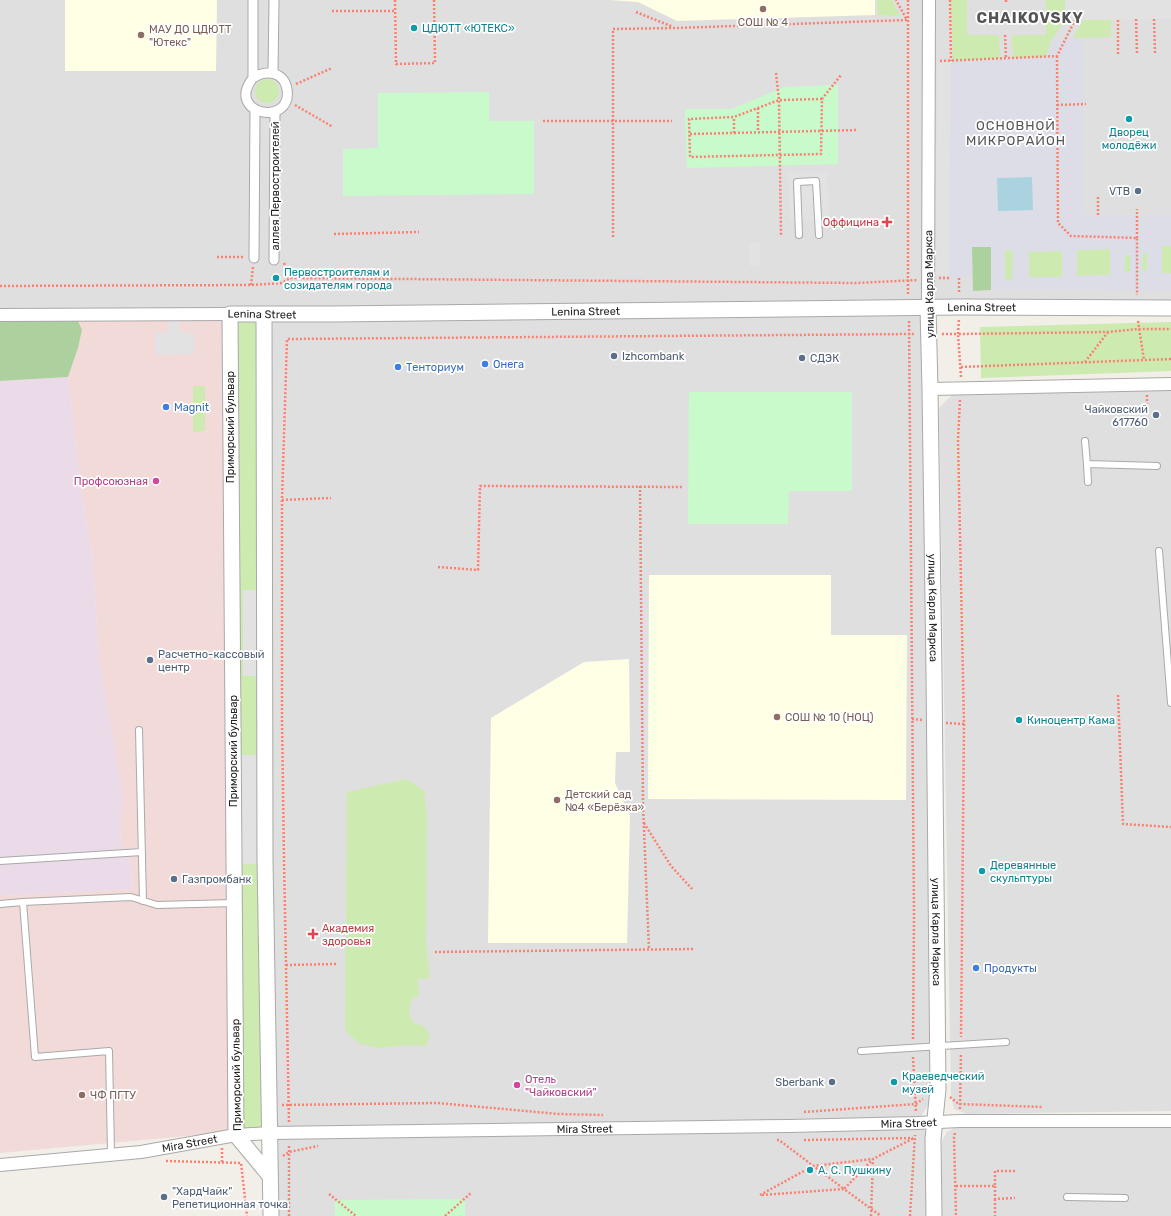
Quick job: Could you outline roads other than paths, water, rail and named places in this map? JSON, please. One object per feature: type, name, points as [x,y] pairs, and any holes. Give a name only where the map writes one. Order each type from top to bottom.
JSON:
[{"type":"street","points":[[253,0],[253,78],[247,88],[246,94],[255,110],[254,258]]},
{"type":"street","points":[[273,73],[274,0]]},
{"type":"street","name":"улица Карла Маркса","points":[[929,0],[928,308],[938,1089],[933,1139],[934,1216]]},
{"type":"street","points":[[253,78],[263,73],[273,73],[282,79],[287,88],[286,100],[280,108],[275,111],[265,113],[255,110]]},
{"type":"street","name":"аллея Первостроителей","points":[[274,260],[275,111]]},
{"type":"street","name":"Lenina Street","points":[[0,315],[264,314],[959,307],[1171,308]]},
{"type":"street","name":"Приморский бульвар","points":[[230,314],[236,1135],[270,1176]]},
{"type":"street","points":[[264,314],[265,860],[271,1216]]},
{"type":"street","points":[[930,389],[1171,384]]},
{"type":"street","name":"Mira Street","points":[[0,1165],[141,1152],[236,1135],[269,1133],[917,1123],[960,1121],[1171,1121]]},
{"type":"lane","points":[[799,235],[797,182],[816,181],[819,235]]},
{"type":"lane","points":[[1085,441],[1088,482]]},
{"type":"lane","points":[[1087,464],[1156,466]]},
{"type":"lane","points":[[1159,551],[1171,703]]},
{"type":"lane","points":[[139,730],[143,901]]},
{"type":"lane","points":[[0,861],[142,852]]},
{"type":"lane","points":[[0,904],[131,897],[157,905],[234,903]]},
{"type":"lane","points":[[22,902],[35,1057],[109,1051],[111,1154]]},
{"type":"lane","points":[[861,1051],[1006,1042]]},
{"type":"lane","points":[[1067,1197],[1125,1198]]},
{"type":"water","points":[[1032,177],[1033,210],[998,211],[997,178]]},
{"type":"place","name":"СОШ № 4","points":[[763,9]]},
{"type":"place","name":"ЦДЮТТ «ЮТЕКС»","points":[[414,28]]},
{"type":"place","name":"МАУ ДО ЦДЮТТ \"Ютекс\"","points":[[141,35]]},
{"type":"place","name":"Дворец молодёжи","points":[[1129,119]]},
{"type":"place","name":"VTB","points":[[1138,191]]},
{"type":"place","name":"Оффицина","points":[[887,222]]},
{"type":"place","name":"Первостроителям и созидателям города","points":[[276,278]]},
{"type":"place","name":"Izhcombank","points":[[614,356]]},
{"type":"place","name":"СДЭК","points":[[802,358]]},
{"type":"place","name":"Онега","points":[[485,364]]},
{"type":"place","name":"Тенториум","points":[[398,367]]},
{"type":"place","name":"Magnit","points":[[166,407]]},
{"type":"place","name":"Чайковский 617760","points":[[1156,415]]},
{"type":"place","name":"Профсоюзная","points":[[156,481]]},
{"type":"place","name":"Расчетно-кассовый центр","points":[[150,660]]},
{"type":"place","name":"СОШ № 10 (НОЦ)","points":[[777,717]]},
{"type":"place","name":"Киноцентр Кама","points":[[1019,720]]},
{"type":"place","name":"Детский сад №4 «Берёзка»","points":[[557,800]]},
{"type":"place","name":"Деревянные скульптуры","points":[[982,871]]},
{"type":"place","name":"Газпромбанк","points":[[174,879]]},
{"type":"place","name":"Академия здоровья","points":[[313,934]]},
{"type":"place","name":"Продукты","points":[[976,968]]},
{"type":"place","name":"Sberbank","points":[[832,1082]]},
{"type":"place","name":"Краеведческий музей","points":[[894,1082]]},
{"type":"place","name":"Отель \"Чайковский\"","points":[[517,1085]]},
{"type":"place","name":"ЧФ ПГТУ","points":[[82,1095]]},
{"type":"place","name":"А. С. Пушкину","points":[[810,1170]]},
{"type":"place","name":"\"ХардЧайк\" Репетиционная точка","points":[[164,1197]]},
{"type":"district","name":"CHAIKOVSKY","points":[[1030,18]]},
{"type":"district","name":"ОСНОВНОЙ МИКРОРАЙОН","points":[[1016,132]]}]
